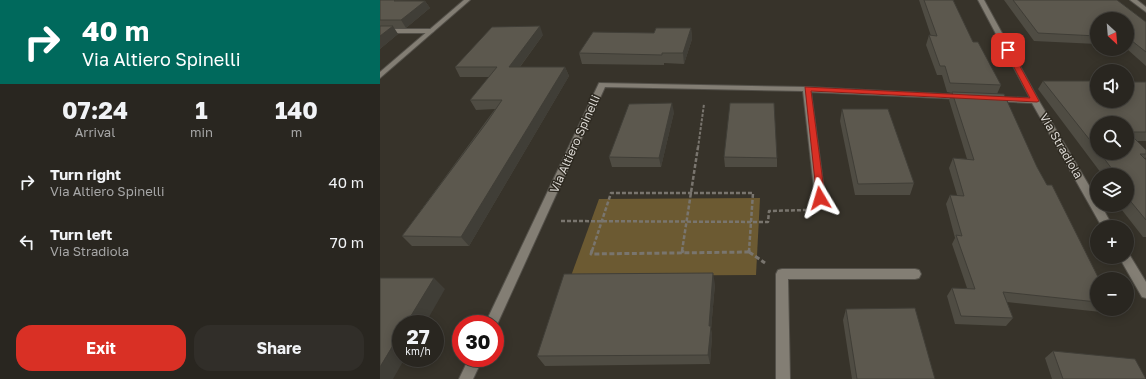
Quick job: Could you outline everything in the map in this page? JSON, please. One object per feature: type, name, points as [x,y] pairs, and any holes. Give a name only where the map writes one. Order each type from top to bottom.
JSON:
[{"type":"street","points":[[380,76],[467,0]]},
{"type":"street","name":"Via Stradiola","points":[[981,0],[1035,101],[1104,220]]},
{"type":"street","points":[[1133,0],[1146,10]]},
{"type":"street","points":[[380,31],[431,31]]},
{"type":"street","name":"Via Altiero Spinelli","points":[[496,315],[602,85],[807,89],[970,97]]},
{"type":"street","points":[[807,89],[820,198]]},
{"type":"street","points":[[985,98],[1035,101]]},
{"type":"street","points":[[1129,264],[1146,293]]},
{"type":"street","points":[[783,379],[782,274],[915,274]]},
{"type":"street","points":[[466,379],[472,367]]},
{"type":"path","points":[[682,254],[706,86]]},
{"type":"path","points":[[749,252],[753,193],[611,193],[590,254],[749,252],[782,274]]},
{"type":"path","points":[[541,220],[602,222],[768,222],[769,211],[822,210],[820,198]]},
{"type":"shaded area","points":[[760,198],[756,275],[571,276],[599,199]]},
{"type":"building","points":[[380,0],[425,1],[401,20],[380,20]]},
{"type":"building","points":[[924,0],[953,0],[973,42],[978,42],[1001,85],[950,83],[945,66],[940,66],[929,35],[937,36]]},
{"type":"building","points":[[1013,0],[1117,0],[1133,12],[1090,12],[1090,36],[1038,33]]},
{"type":"building","points":[[1134,13],[1146,22],[1146,52],[1134,43]]},
{"type":"building","points":[[380,26],[393,26],[380,36]]},
{"type":"building","points":[[540,26],[509,67],[565,67],[461,237],[402,236],[502,100],[470,100],[497,67],[455,67],[492,27]]},
{"type":"building","points":[[656,28],[691,28],[683,53],[662,53],[662,55],[579,53],[593,32],[654,33]]},
{"type":"building","points":[[1043,81],[1090,81],[1090,108],[1134,108],[1134,82],[1146,82],[1146,132],[1134,132],[1134,116],[1090,116],[1090,140]]},
{"type":"building","points":[[952,92],[1004,94],[1037,167],[1047,185],[1052,185],[1090,261],[1090,264],[1092,264],[1096,272],[1090,272],[1090,301],[1003,292],[1013,318],[961,316],[952,288],[975,289],[956,235],[962,236],[950,195],[964,196],[953,158],[974,160]]},
{"type":"building","points":[[672,103],[659,158],[609,157],[629,104]]},
{"type":"building","points":[[730,103],[774,103],[777,158],[724,157]]},
{"type":"building","points":[[842,109],[888,109],[914,183],[858,184]]},
{"type":"building","points":[[1134,138],[1146,150],[1146,154],[1140,154],[1146,160],[1146,220],[1134,205],[1134,168],[1111,168],[1105,160],[1134,160]]},
{"type":"building","points":[[713,273],[709,326],[711,326],[708,355],[537,356],[564,274]]},
{"type":"building","points":[[380,278],[434,278],[411,315],[392,315],[392,347],[380,367]]},
{"type":"building","points":[[915,308],[935,379],[857,379],[846,309]]},
{"type":"building","points":[[1053,351],[1135,359],[1146,379],[1063,379]]},
{"type":"route","points":[[820,198],[807,89],[1035,101],[1008,50]]}]
